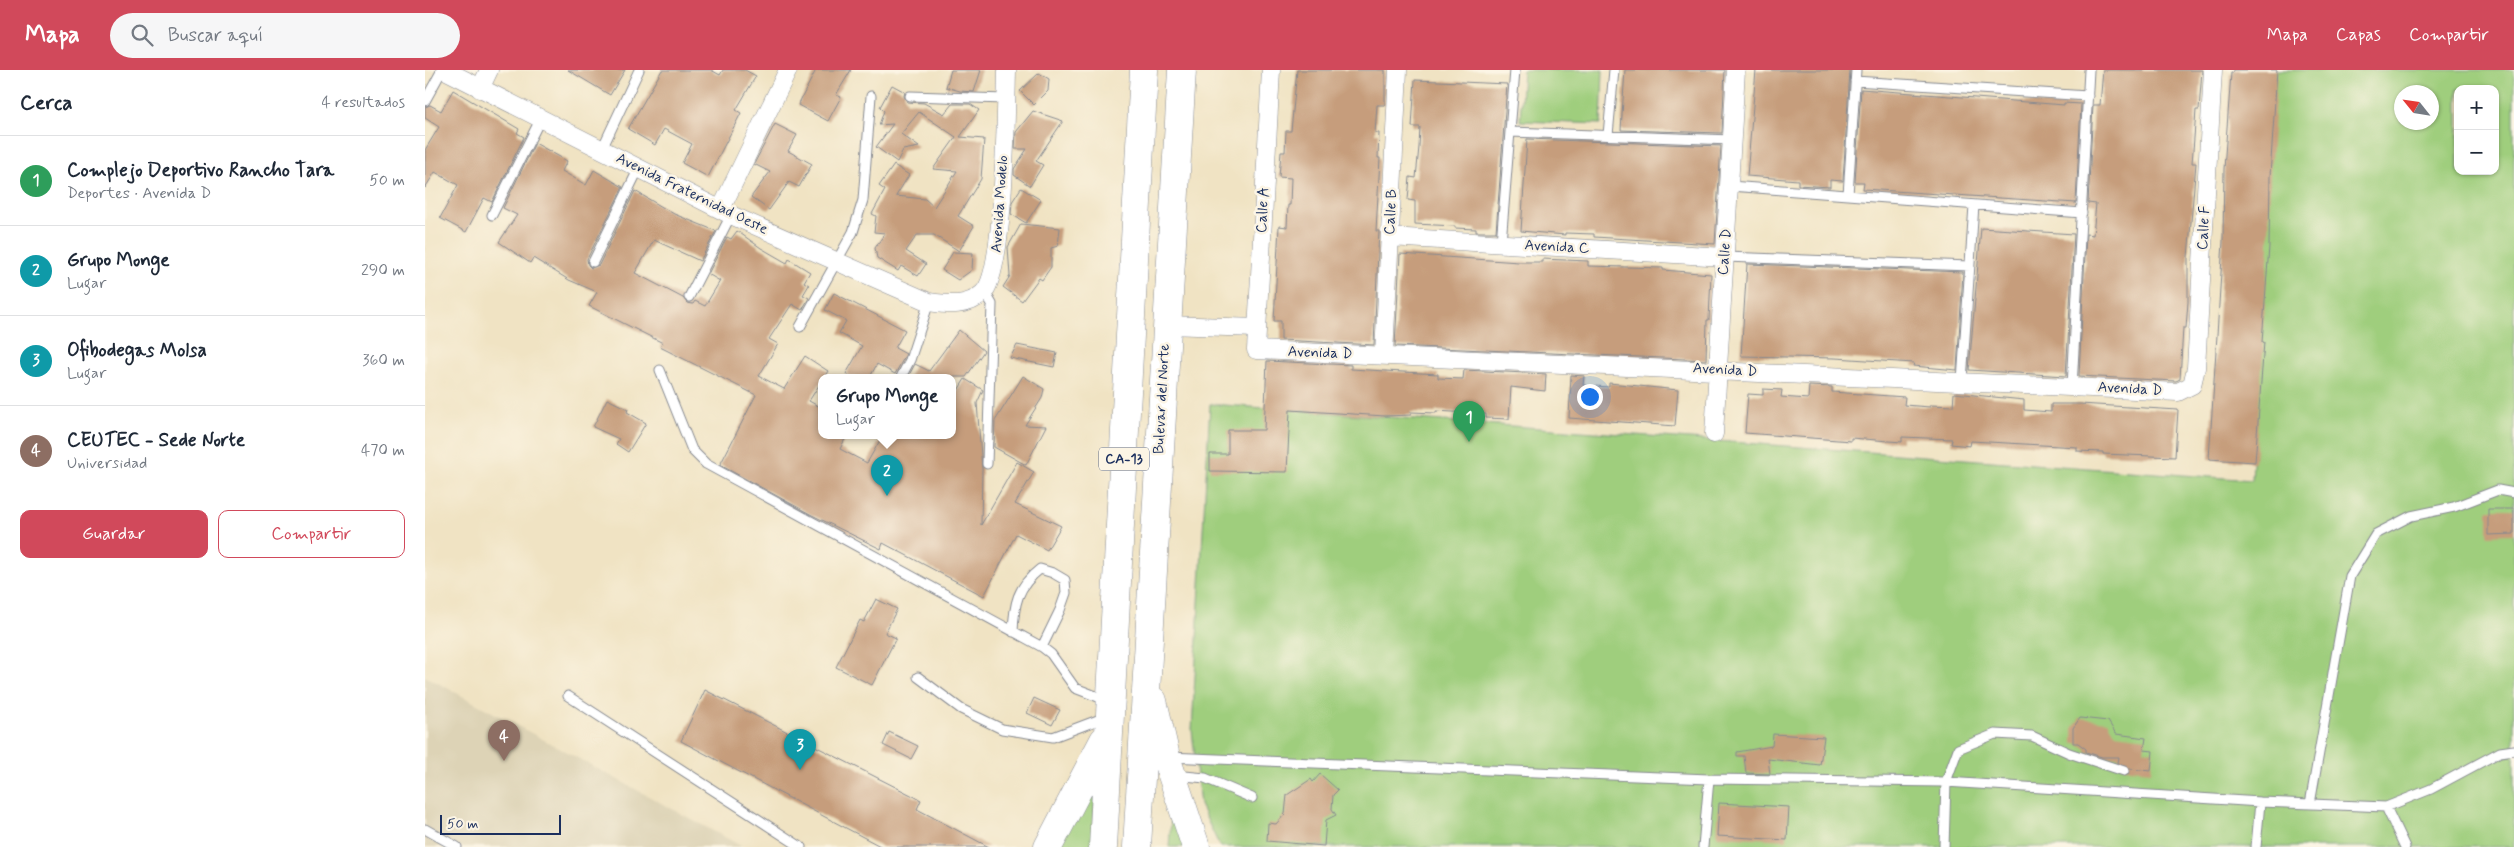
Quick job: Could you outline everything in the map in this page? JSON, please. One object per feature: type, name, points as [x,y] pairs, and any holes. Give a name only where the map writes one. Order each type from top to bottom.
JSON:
[{"type":"highway","name":"CA-13","points":[[1103,847],[1144,70]]},
{"type":"highway","name":"Bulevar del Norte","points":[[1137,847],[1182,70]]},
{"type":"highway","points":[[1146,671],[1169,766],[1196,847]]},
{"type":"highway","points":[[1048,847],[1111,715]]},
{"type":"street","name":"Avenida Fraternidad Oeste","points":[[444,70],[638,170],[726,212],[937,303]]},
{"type":"street","points":[[480,89],[489,70]]},
{"type":"street","points":[[726,212],[788,70]]},
{"type":"street","name":"Avenida Modelo","points":[[985,292],[994,273],[1000,234],[1007,70]]},
{"type":"street","name":"Calle A","points":[[1256,350],[1271,70]]},
{"type":"street","name":"Calle B","points":[[1384,355],[1398,70]]},
{"type":"street","name":"Calle D","points":[[1714,434],[1736,70]]},
{"type":"street","name":"Calle F","points":[[2193,385],[2196,368],[2213,70]]},
{"type":"street","name":"Avenida C","points":[[1390,237],[1725,257]]},
{"type":"street","points":[[937,303],[967,303],[985,292]]},
{"type":"street","points":[[1167,325],[1257,328]]},
{"type":"street","name":"Avenida D","points":[[1256,350],[2178,392],[2193,385]]},
{"type":"lane","points":[[425,101],[444,70]]},
{"type":"lane","points":[[601,151],[639,70]]},
{"type":"lane","points":[[1501,243],[1515,70]]},
{"type":"lane","points":[[1608,135],[1613,70]]},
{"type":"lane","points":[[1848,195],[1856,70]]},
{"type":"lane","points":[[2072,387],[2089,70]]},
{"type":"lane","points":[[1855,81],[2088,96]]},
{"type":"lane","points":[[800,327],[853,232],[863,200],[871,96]]},
{"type":"lane","points":[[911,96],[1006,99]]},
{"type":"lane","points":[[492,215],[540,120]]},
{"type":"lane","points":[[1510,132],[1732,140]]},
{"type":"lane","points":[[593,262],[638,170]]},
{"type":"lane","points":[[1730,186],[2082,212]]},
{"type":"lane","points":[[1962,381],[1974,205]]},
{"type":"lane","points":[[689,297],[726,212]]},
{"type":"lane","points":[[1725,257],[1970,266]]},
{"type":"lane","points":[[985,292],[992,304],[987,464]]},
{"type":"lane","points":[[903,374],[937,303]]},
{"type":"lane","points":[[659,370],[693,450],[706,464],[1042,647],[1051,654],[1075,688],[1111,715]]},
{"type":"lane","points":[[2311,804],[2350,576],[2376,534],[2411,516],[2454,507],[2498,490],[2514,493]]},
{"type":"lane","points":[[1013,632],[1014,608],[1021,588],[1040,569],[1053,573],[1065,580],[1066,593],[1042,647]]},
{"type":"lane","points":[[917,677],[961,709],[1002,729],[1053,737],[1111,715]]},
{"type":"lane","points":[[567,696],[801,847]]},
{"type":"lane","points":[[1943,847],[1946,782],[1958,748],[1995,734],[2032,736],[2069,753],[2124,771]]},
{"type":"lane","points":[[1169,766],[1709,779],[1946,782],[2260,802],[2386,807],[2431,789],[2500,752],[2514,750]]},
{"type":"lane","points":[[1169,766],[1205,778],[1251,798]]},
{"type":"lane","points":[[1703,847],[1709,779]]},
{"type":"lane","points":[[2256,847],[2260,802]]},
{"type":"lane","points":[[2386,807],[2405,847]]},
{"type":"lane","points":[[425,829],[457,847]]},
{"type":"shaded area","points":[[425,676],[743,847],[425,847]]},
{"type":"green space","points":[[1523,70],[1603,70],[1601,124],[1520,121]]},
{"type":"green space","points":[[2275,70],[2514,70],[2514,847],[1220,847],[1200,805],[1192,730],[1210,404],[2252,480]]},
{"type":"green space","points":[[1097,768],[1092,847],[1056,847]]},
{"type":"green space","points":[[1172,806],[1187,847],[1169,847]]},
{"type":"building","points":[[568,70],[625,70],[610,95]]},
{"type":"building","points":[[662,70],[711,70],[720,75],[723,70],[745,70],[756,76],[736,110],[741,113],[708,177],[682,163],[692,144],[664,129],[655,145],[628,129]]},
{"type":"building","points":[[816,70],[851,70],[836,95],[841,97],[828,121],[798,105]]},
{"type":"building","points":[[951,70],[981,70],[974,92],[946,87]]},
{"type":"building","points":[[1297,70],[1385,70],[1385,105],[1377,105],[1375,133],[1379,133],[1378,158],[1380,158],[1376,231],[1379,231],[1374,345],[1281,340],[1281,321],[1274,321],[1279,226],[1287,227],[1288,205],[1290,205],[1291,178],[1279,177],[1281,152],[1285,152],[1286,131],[1291,131]]},
{"type":"building","points":[[1625,70],[1725,70],[1722,133],[1621,130]]},
{"type":"building","points":[[1756,70],[1850,70],[1843,181],[1830,180],[1830,187],[1798,185],[1798,180],[1747,176]]},
{"type":"building","points":[[2103,70],[2202,70],[2199,110],[2196,110],[2192,163],[2196,163],[2188,257],[2186,328],[2183,328],[2180,379],[2176,381],[2079,376],[2086,234],[2093,235],[2096,204],[2088,203],[2093,105],[2100,105]]},
{"type":"building","points":[[2234,70],[2277,70],[2270,176],[2269,247],[2262,342],[2264,342],[2255,462],[2209,459],[2223,242],[2224,169],[2231,73]]},
{"type":"building","points":[[1039,73],[1049,79],[1048,91],[1034,105],[1020,91]]},
{"type":"building","points":[[1415,80],[1507,84],[1496,232],[1476,232],[1476,229],[1455,228],[1455,226],[1415,224],[1415,201],[1408,200],[1410,177],[1416,178],[1419,147],[1420,127],[1412,127]]},
{"type":"building","points":[[892,85],[905,92],[904,96],[907,102],[924,103],[944,114],[952,104],[970,104],[979,110],[960,137],[984,139],[981,179],[958,216],[974,226],[959,251],[934,235],[917,235],[906,251],[926,264],[918,276],[901,266],[898,271],[877,258],[875,248],[885,233],[874,232],[876,216],[872,214],[885,190],[879,186],[894,165],[909,175],[896,196],[925,199],[934,207],[957,171],[933,169],[956,137],[919,112],[901,134],[919,147],[903,150],[897,162],[876,147],[893,124],[879,125],[884,111],[880,107]]},
{"type":"building","points":[[1861,89],[2064,105],[2064,103],[2081,104],[2076,203],[1863,189],[1864,182],[1855,182]]},
{"type":"building","points":[[453,90],[519,129],[517,133],[524,137],[492,202],[484,198],[466,232],[440,218],[458,185],[435,172],[425,188],[425,150],[439,127],[425,118],[425,107],[430,105],[441,111]]},
{"type":"building","points":[[1033,111],[1063,121],[1036,161],[1043,165],[1030,186],[1014,175],[1014,169],[1027,149],[1015,149],[1016,132]]},
{"type":"building","points":[[775,124],[797,135],[788,151],[812,164],[799,187],[789,182],[769,210],[751,197],[770,172],[754,164]]},
{"type":"building","points":[[1527,139],[1721,146],[1715,244],[1594,237],[1594,234],[1565,233],[1565,235],[1521,231]]},
{"type":"building","points":[[535,143],[567,161],[562,171],[586,185],[594,170],[623,187],[587,259],[588,265],[591,268],[599,265],[635,191],[674,214],[716,231],[700,261],[654,240],[635,273],[683,298],[687,303],[693,304],[695,301],[705,306],[720,281],[708,274],[727,237],[731,239],[737,231],[787,263],[789,259],[810,272],[804,282],[809,285],[803,295],[809,298],[802,310],[792,304],[769,339],[778,344],[759,376],[784,389],[805,356],[828,371],[826,374],[818,374],[818,387],[809,401],[818,406],[818,439],[845,439],[840,449],[867,463],[881,439],[956,439],[956,394],[965,379],[983,390],[977,403],[982,469],[981,525],[1017,462],[1034,472],[1015,504],[1061,526],[1047,550],[1016,534],[984,596],[883,543],[881,549],[812,515],[720,465],[756,395],[660,347],[663,343],[589,306],[597,292],[569,280],[533,258],[530,263],[499,242],[517,215],[503,208]]},
{"type":"building","points":[[1021,188],[1041,200],[1026,223],[1011,214],[1012,202]]},
{"type":"building","points":[[1021,224],[1060,228],[1058,246],[1051,248],[1051,267],[1042,280],[1039,278],[1022,301],[1003,287],[1010,276],[1008,247]]},
{"type":"building","points":[[1981,228],[2074,234],[2066,376],[1969,370]]},
{"type":"building","points":[[953,252],[973,253],[972,270],[958,280],[942,270]]},
{"type":"building","points":[[1400,254],[1519,262],[1542,262],[1542,259],[1588,261],[1588,266],[1663,268],[1663,270],[1711,274],[1706,360],[1395,346]]},
{"type":"building","points":[[1747,264],[1963,272],[1957,370],[1913,366],[1914,363],[1835,358],[1741,356]]},
{"type":"building","points":[[834,293],[905,330],[895,348],[906,354],[895,374],[877,364],[872,374],[846,374],[862,346],[839,333],[846,321],[825,310]]},
{"type":"building","points":[[959,330],[984,351],[966,377],[956,377],[956,374],[910,374],[915,364],[929,371]]},
{"type":"building","points":[[1017,345],[1057,353],[1054,367],[1010,358]]},
{"type":"building","points":[[1267,361],[1351,365],[1351,369],[1438,374],[1438,378],[1463,379],[1464,370],[1546,374],[1545,391],[1511,387],[1509,419],[1486,418],[1486,414],[1436,411],[1436,413],[1411,412],[1411,415],[1385,416],[1290,410],[1287,472],[1210,471],[1210,454],[1228,454],[1228,430],[1264,430]]},
{"type":"building","points":[[1571,375],[1584,376],[1583,385],[1609,387],[1609,383],[1678,390],[1675,426],[1569,418]]},
{"type":"building","points":[[1023,376],[1044,389],[1042,398],[1025,425],[1046,426],[1026,465],[994,447],[995,421]]},
{"type":"building","points":[[1809,386],[1832,387],[1832,392],[1905,397],[1904,405],[1930,407],[1930,405],[1953,406],[1954,393],[2024,400],[2024,410],[2051,412],[2051,404],[2080,404],[2178,410],[2175,457],[2103,454],[2103,452],[2077,451],[2077,447],[1971,441],[1970,446],[1951,444],[1952,439],[1902,437],[1902,442],[1851,438],[1851,441],[1745,433],[1748,394],[1763,395],[1763,389],[1782,390],[1781,397],[1808,399]]},
{"type":"building","points":[[607,399],[628,409],[627,412],[646,423],[628,452],[616,444],[619,439],[593,427]]},
{"type":"building","points":[[2488,509],[2514,509],[2514,534],[2488,535]]},
{"type":"building","points":[[876,599],[897,609],[885,633],[896,638],[872,685],[836,667],[860,620],[864,622]]},
{"type":"building","points":[[705,690],[921,800],[917,809],[989,847],[882,847],[681,741]]},
{"type":"building","points":[[1034,698],[1060,710],[1052,725],[1027,713]]},
{"type":"building","points":[[2080,718],[2108,721],[2116,734],[2146,738],[2144,750],[2153,751],[2151,771],[2130,769],[2118,763],[2119,757],[2102,757],[2086,752],[2086,749],[2078,743],[2073,743],[2073,728]]},
{"type":"building","points":[[889,732],[918,746],[911,759],[883,745]]},
{"type":"building","points":[[1773,734],[1824,737],[1820,765],[1768,759],[1770,774],[1746,773],[1744,756],[1737,756],[1737,752],[1772,746]]},
{"type":"building","points":[[1320,774],[1338,790],[1333,795],[1332,809],[1336,815],[1326,820],[1324,846],[1267,841],[1268,823],[1276,824],[1285,814],[1287,795],[1311,779],[1313,782]]},
{"type":"building","points":[[1719,803],[1789,807],[1787,840],[1717,836]]},
{"type":"place","name":"Complejo Deportivo Rancho Tara","points":[[1469,442]]},
{"type":"place","name":"Grupo Monge","points":[[887,496]]},
{"type":"place","name":"CEUTEC - Sede Norte","points":[[504,761]]},
{"type":"place","name":"Ofibodegas Molsa","points":[[800,770]]}]
